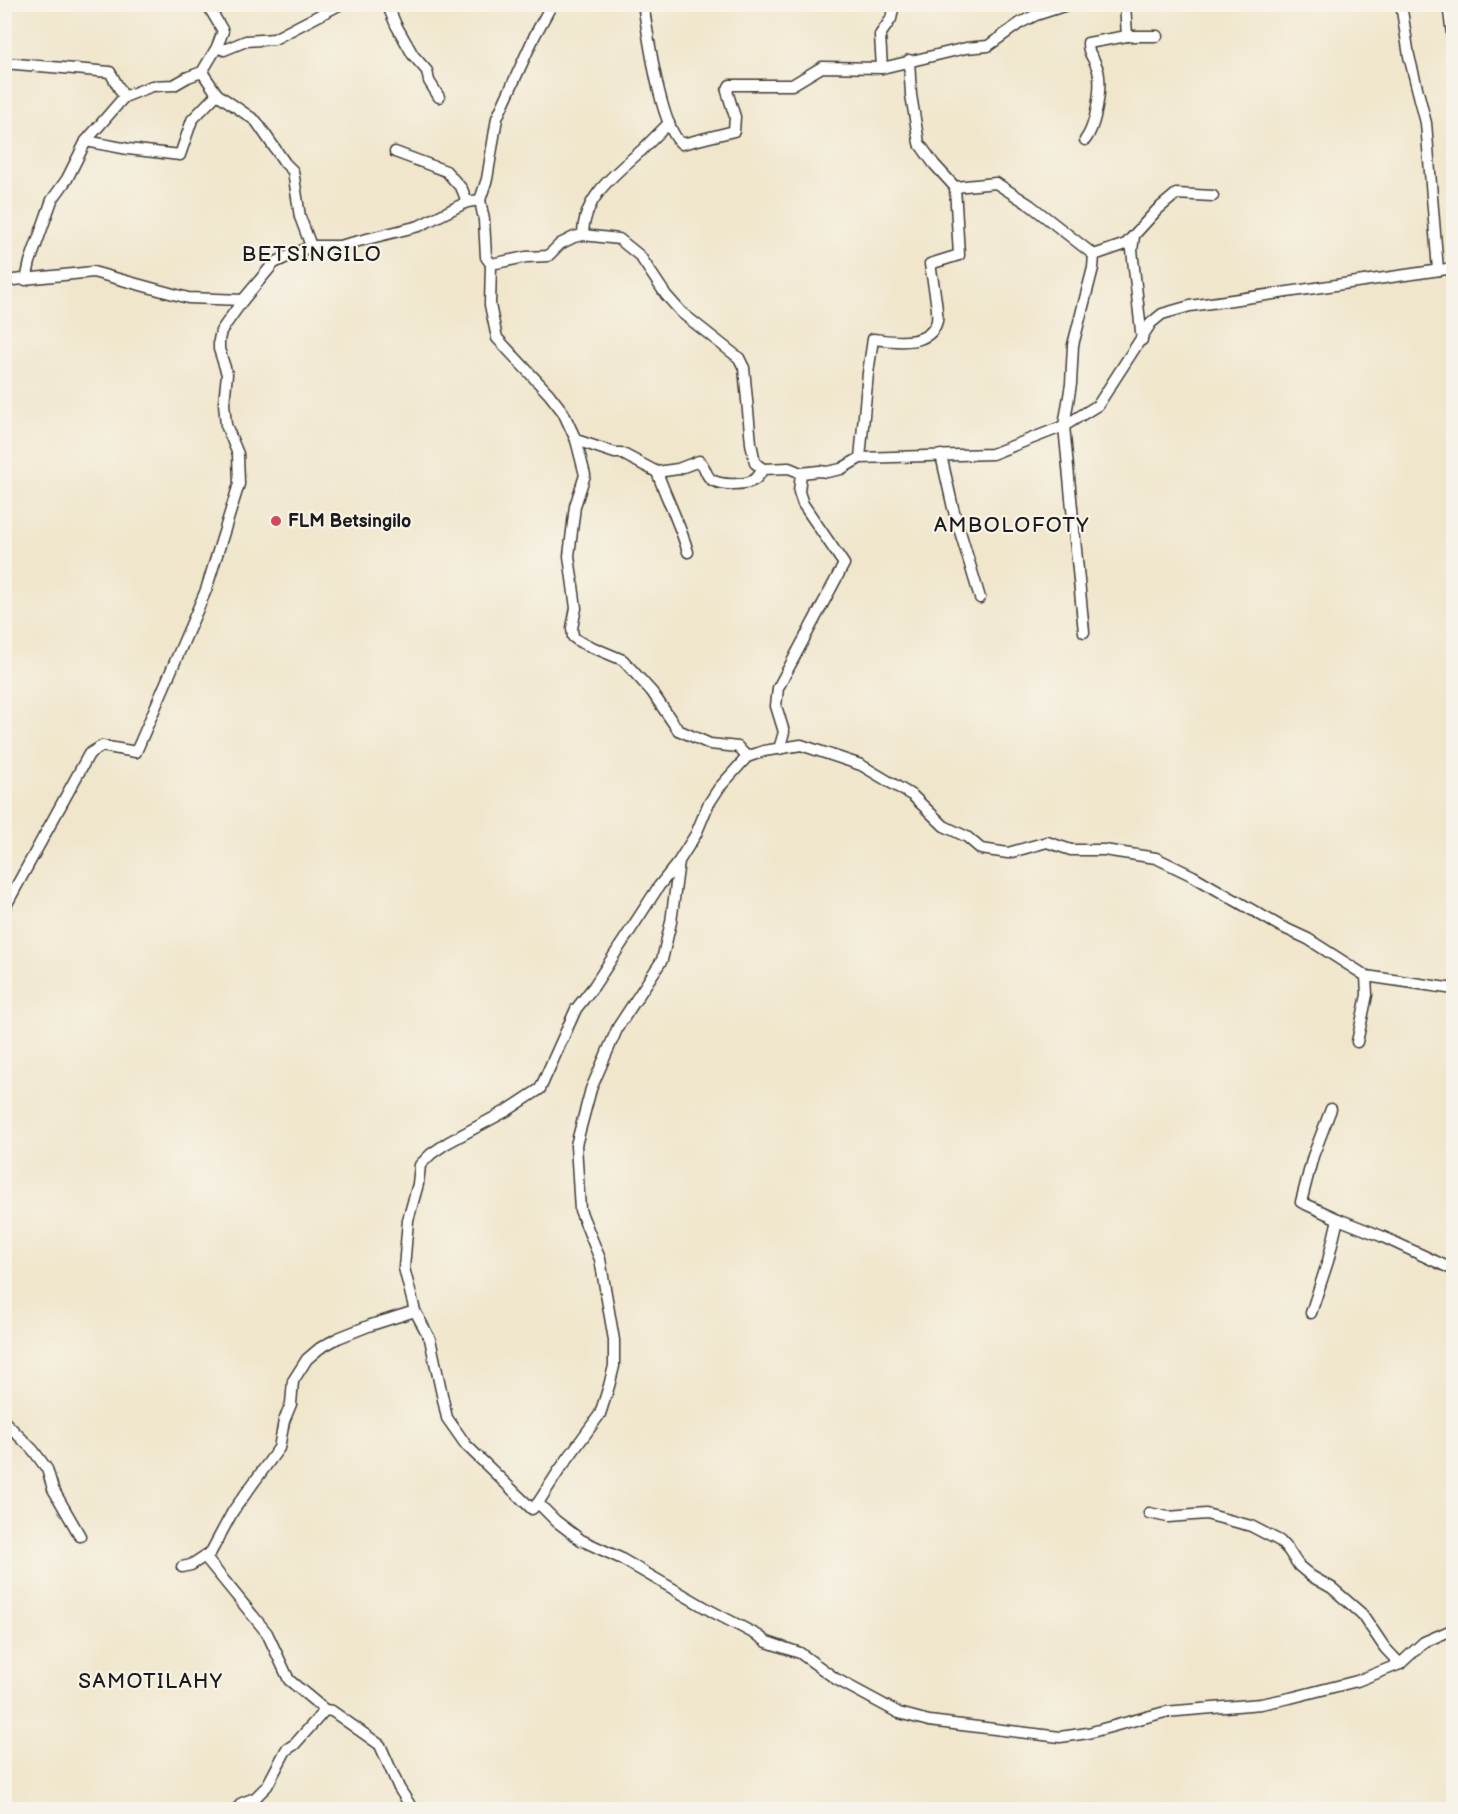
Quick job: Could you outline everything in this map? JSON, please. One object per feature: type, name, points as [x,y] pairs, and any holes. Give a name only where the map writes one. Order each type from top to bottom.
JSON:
[{"type":"street","points":[[26,280],[52,200],[67,178],[86,141],[124,98],[152,86],[174,85],[202,72],[217,47],[223,31],[207,4]]},
{"type":"street","points":[[217,47],[224,50],[246,41],[274,39],[341,4]]},
{"type":"street","points":[[387,4],[389,13],[406,43],[426,71],[439,97]]},
{"type":"street","points":[[552,4],[497,118],[487,179],[480,200],[484,220],[486,256],[491,264],[490,305],[497,338],[563,412],[576,440],[585,475],[575,506],[569,556],[576,608],[572,628],[573,637],[623,660],[652,692],[678,730],[710,744],[727,748],[738,747],[747,757]]},
{"type":"street","points":[[643,4],[653,67],[669,123],[677,140],[682,144],[734,131],[735,117],[727,91],[730,85],[792,85],[822,67],[882,68],[966,48],[988,46],[1020,23],[1070,4]]},
{"type":"street","points":[[882,68],[880,35],[891,19],[894,4]]},
{"type":"street","points":[[1125,4],[1127,36]]},
{"type":"street","points":[[1401,4],[1409,57],[1426,123],[1438,270]]},
{"type":"street","points":[[1448,4],[1454,50]]},
{"type":"street","points":[[1085,140],[1093,125],[1100,84],[1096,64],[1088,53],[1088,43],[1127,36],[1157,36]]},
{"type":"street","points":[[860,458],[873,339],[903,342],[925,337],[937,321],[930,264],[959,255],[955,187],[919,143],[911,95],[909,60]]},
{"type":"street","points":[[4,63],[110,72],[124,98]]},
{"type":"street","points":[[202,72],[217,94],[256,121],[292,171],[300,217],[311,246]]},
{"type":"street","points":[[86,141],[180,155],[192,120],[217,94]]},
{"type":"street","points":[[583,235],[586,213],[600,189],[669,123]]},
{"type":"street","points":[[395,152],[446,171],[462,189],[467,202]]},
{"type":"street","points":[[955,187],[996,183],[1030,205],[1094,255]]},
{"type":"street","points":[[1094,255],[1126,244],[1157,210],[1176,194],[1213,196]]},
{"type":"street","points":[[4,909],[89,754],[102,746],[136,752],[206,590],[239,484],[238,454],[226,425],[224,403],[227,374],[219,349],[222,331],[243,300],[274,263],[311,246],[339,246],[419,226],[467,202],[480,200]]},
{"type":"street","points":[[491,264],[516,258],[548,256],[560,244],[583,235],[619,239],[629,245],[640,256],[666,295],[682,313],[739,358],[744,368],[755,463],[763,469],[789,468],[801,473],[841,469],[860,458],[992,454],[1064,426],[1098,405],[1151,323],[1162,314],[1190,306],[1454,268]]},
{"type":"street","points":[[1134,236],[1132,250],[1142,340]]},
{"type":"street","points":[[1084,632],[1064,426],[1071,384],[1073,345],[1093,268],[1094,255]]},
{"type":"street","points":[[4,281],[93,272],[188,298],[243,300]]},
{"type":"street","points":[[576,440],[621,453],[657,472],[678,470],[699,461],[704,465],[708,476],[720,483],[744,484],[759,476],[763,469]]},
{"type":"street","points":[[941,455],[953,508],[980,598]]},
{"type":"street","points":[[657,472],[666,499],[680,523],[688,552]]},
{"type":"street","points":[[779,748],[784,732],[776,706],[778,688],[844,564],[803,504],[798,492],[801,473]]},
{"type":"street","points":[[679,861],[671,922],[662,960],[618,1027],[591,1089],[576,1146],[580,1210],[600,1259],[614,1340],[611,1376],[600,1414],[532,1509],[466,1445],[447,1418],[430,1339],[415,1311],[404,1268],[408,1220],[418,1184],[420,1165],[447,1143],[508,1110],[540,1089],[576,1009],[594,986],[659,886],[679,861],[696,834],[708,805],[719,788],[747,757],[764,751],[801,745],[861,765],[913,796],[944,826],[967,837],[981,849],[1008,853],[1047,842],[1071,850],[1104,850],[1156,858],[1194,876],[1280,926],[1308,939],[1366,976],[1454,989]]},
{"type":"street","points":[[1357,1042],[1367,995],[1366,976]]},
{"type":"street","points":[[1331,1109],[1313,1156],[1301,1202],[1454,1270]]},
{"type":"street","points":[[1311,1312],[1328,1261],[1338,1219]]},
{"type":"street","points":[[182,1567],[191,1565],[211,1552],[233,1511],[279,1448],[284,1421],[291,1404],[293,1381],[307,1359],[320,1348],[338,1338],[415,1311]]},
{"type":"street","points":[[4,1421],[33,1450],[47,1469],[53,1489],[80,1536]]},
{"type":"street","points":[[538,1503],[556,1521],[581,1540],[620,1558],[766,1642],[800,1653],[836,1679],[899,1713],[929,1721],[1060,1737],[1088,1733],[1165,1712],[1261,1704],[1357,1681],[1400,1664],[1424,1642],[1454,1629]]},
{"type":"street","points":[[1149,1513],[1168,1517],[1206,1514],[1251,1526],[1280,1541],[1299,1566],[1332,1588],[1362,1614],[1385,1648],[1400,1664]]},
{"type":"street","points":[[205,1557],[267,1634],[289,1680],[325,1710],[332,1711],[380,1745],[399,1788],[413,1809]]},
{"type":"street","points":[[236,1809],[242,1803],[255,1798],[267,1786],[286,1750],[295,1744],[325,1710]]},
{"type":"place","name":"FLM Betsingilo","points":[[276,521]]},
{"type":"district","name":"BETSINGILO","points":[[312,254]]},
{"type":"district","name":"AMBOLOFOTY","points":[[1012,525]]},
{"type":"district","name":"SAMOTILAHY","points":[[151,1681]]}]
